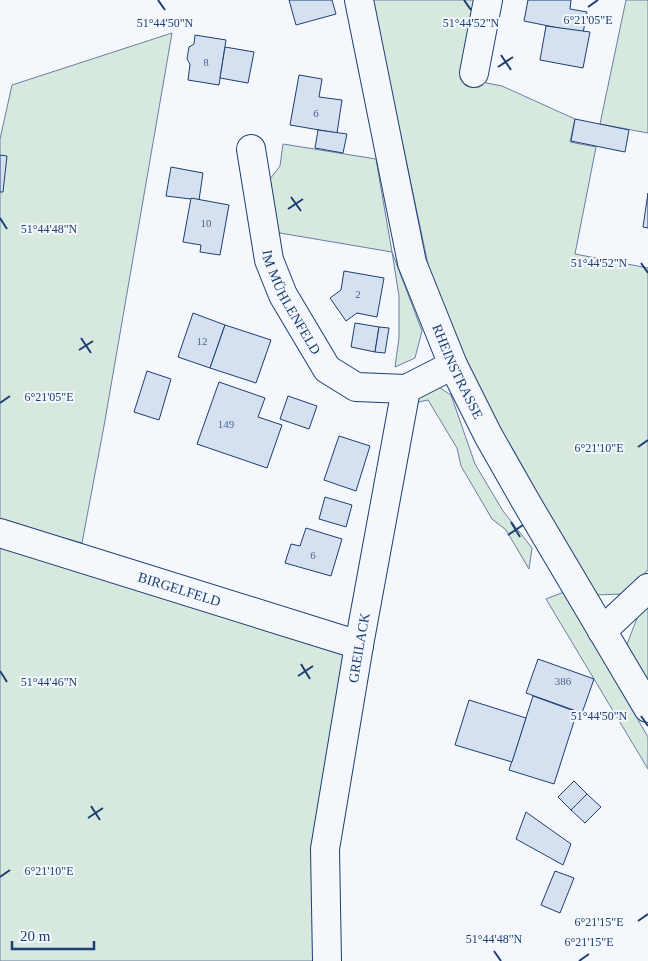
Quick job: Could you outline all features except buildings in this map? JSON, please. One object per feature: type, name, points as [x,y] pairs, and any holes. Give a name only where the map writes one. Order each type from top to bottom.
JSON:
[{"type":"street","name":"RHEINSTRASSE","points":[[359,0],[412,263],[453,365],[492,443],[648,708]]},
{"type":"street","points":[[474,73],[488,0]]},
{"type":"street","name":"IM MÜHLENFELD","points":[[251,149],[269,260],[282,295],[327,369],[356,387],[406,389]]},
{"type":"street","points":[[406,389],[453,365]]},
{"type":"street","name":"GREILACK","points":[[327,961],[325,849],[359,645],[406,389]]},
{"type":"street","name":"BIRGELFELD","points":[[0,533],[359,645]]},
{"type":"street","points":[[602,631],[648,588]]},
{"type":"shaded area","points":[[372,0],[482,0],[466,79],[502,86],[575,119],[570,142],[596,147],[575,254],[648,268],[648,570],[622,594],[596,595],[494,421],[458,348],[429,269]]},
{"type":"shaded area","points":[[626,0],[648,0],[648,133],[600,124]]},
{"type":"shaded area","points":[[172,33],[82,543],[0,521],[0,139],[12,85]]},
{"type":"shaded area","points":[[283,144],[376,159],[392,252],[274,232],[270,179],[280,166]]},
{"type":"shaded area","points":[[392,252],[422,331],[415,358],[395,367],[399,338],[399,296]]},
{"type":"shaded area","points":[[434,384],[451,395],[475,464],[503,511],[532,548],[529,569],[506,530],[492,519],[461,466],[457,448],[428,400],[414,403]]},
{"type":"shaded area","points":[[0,544],[344,650],[318,961],[0,961]]},
{"type":"shaded area","points":[[564,592],[648,737],[648,769],[546,599]]},
{"type":"shaded area","points":[[648,605],[648,682],[626,647],[639,613]]}]
